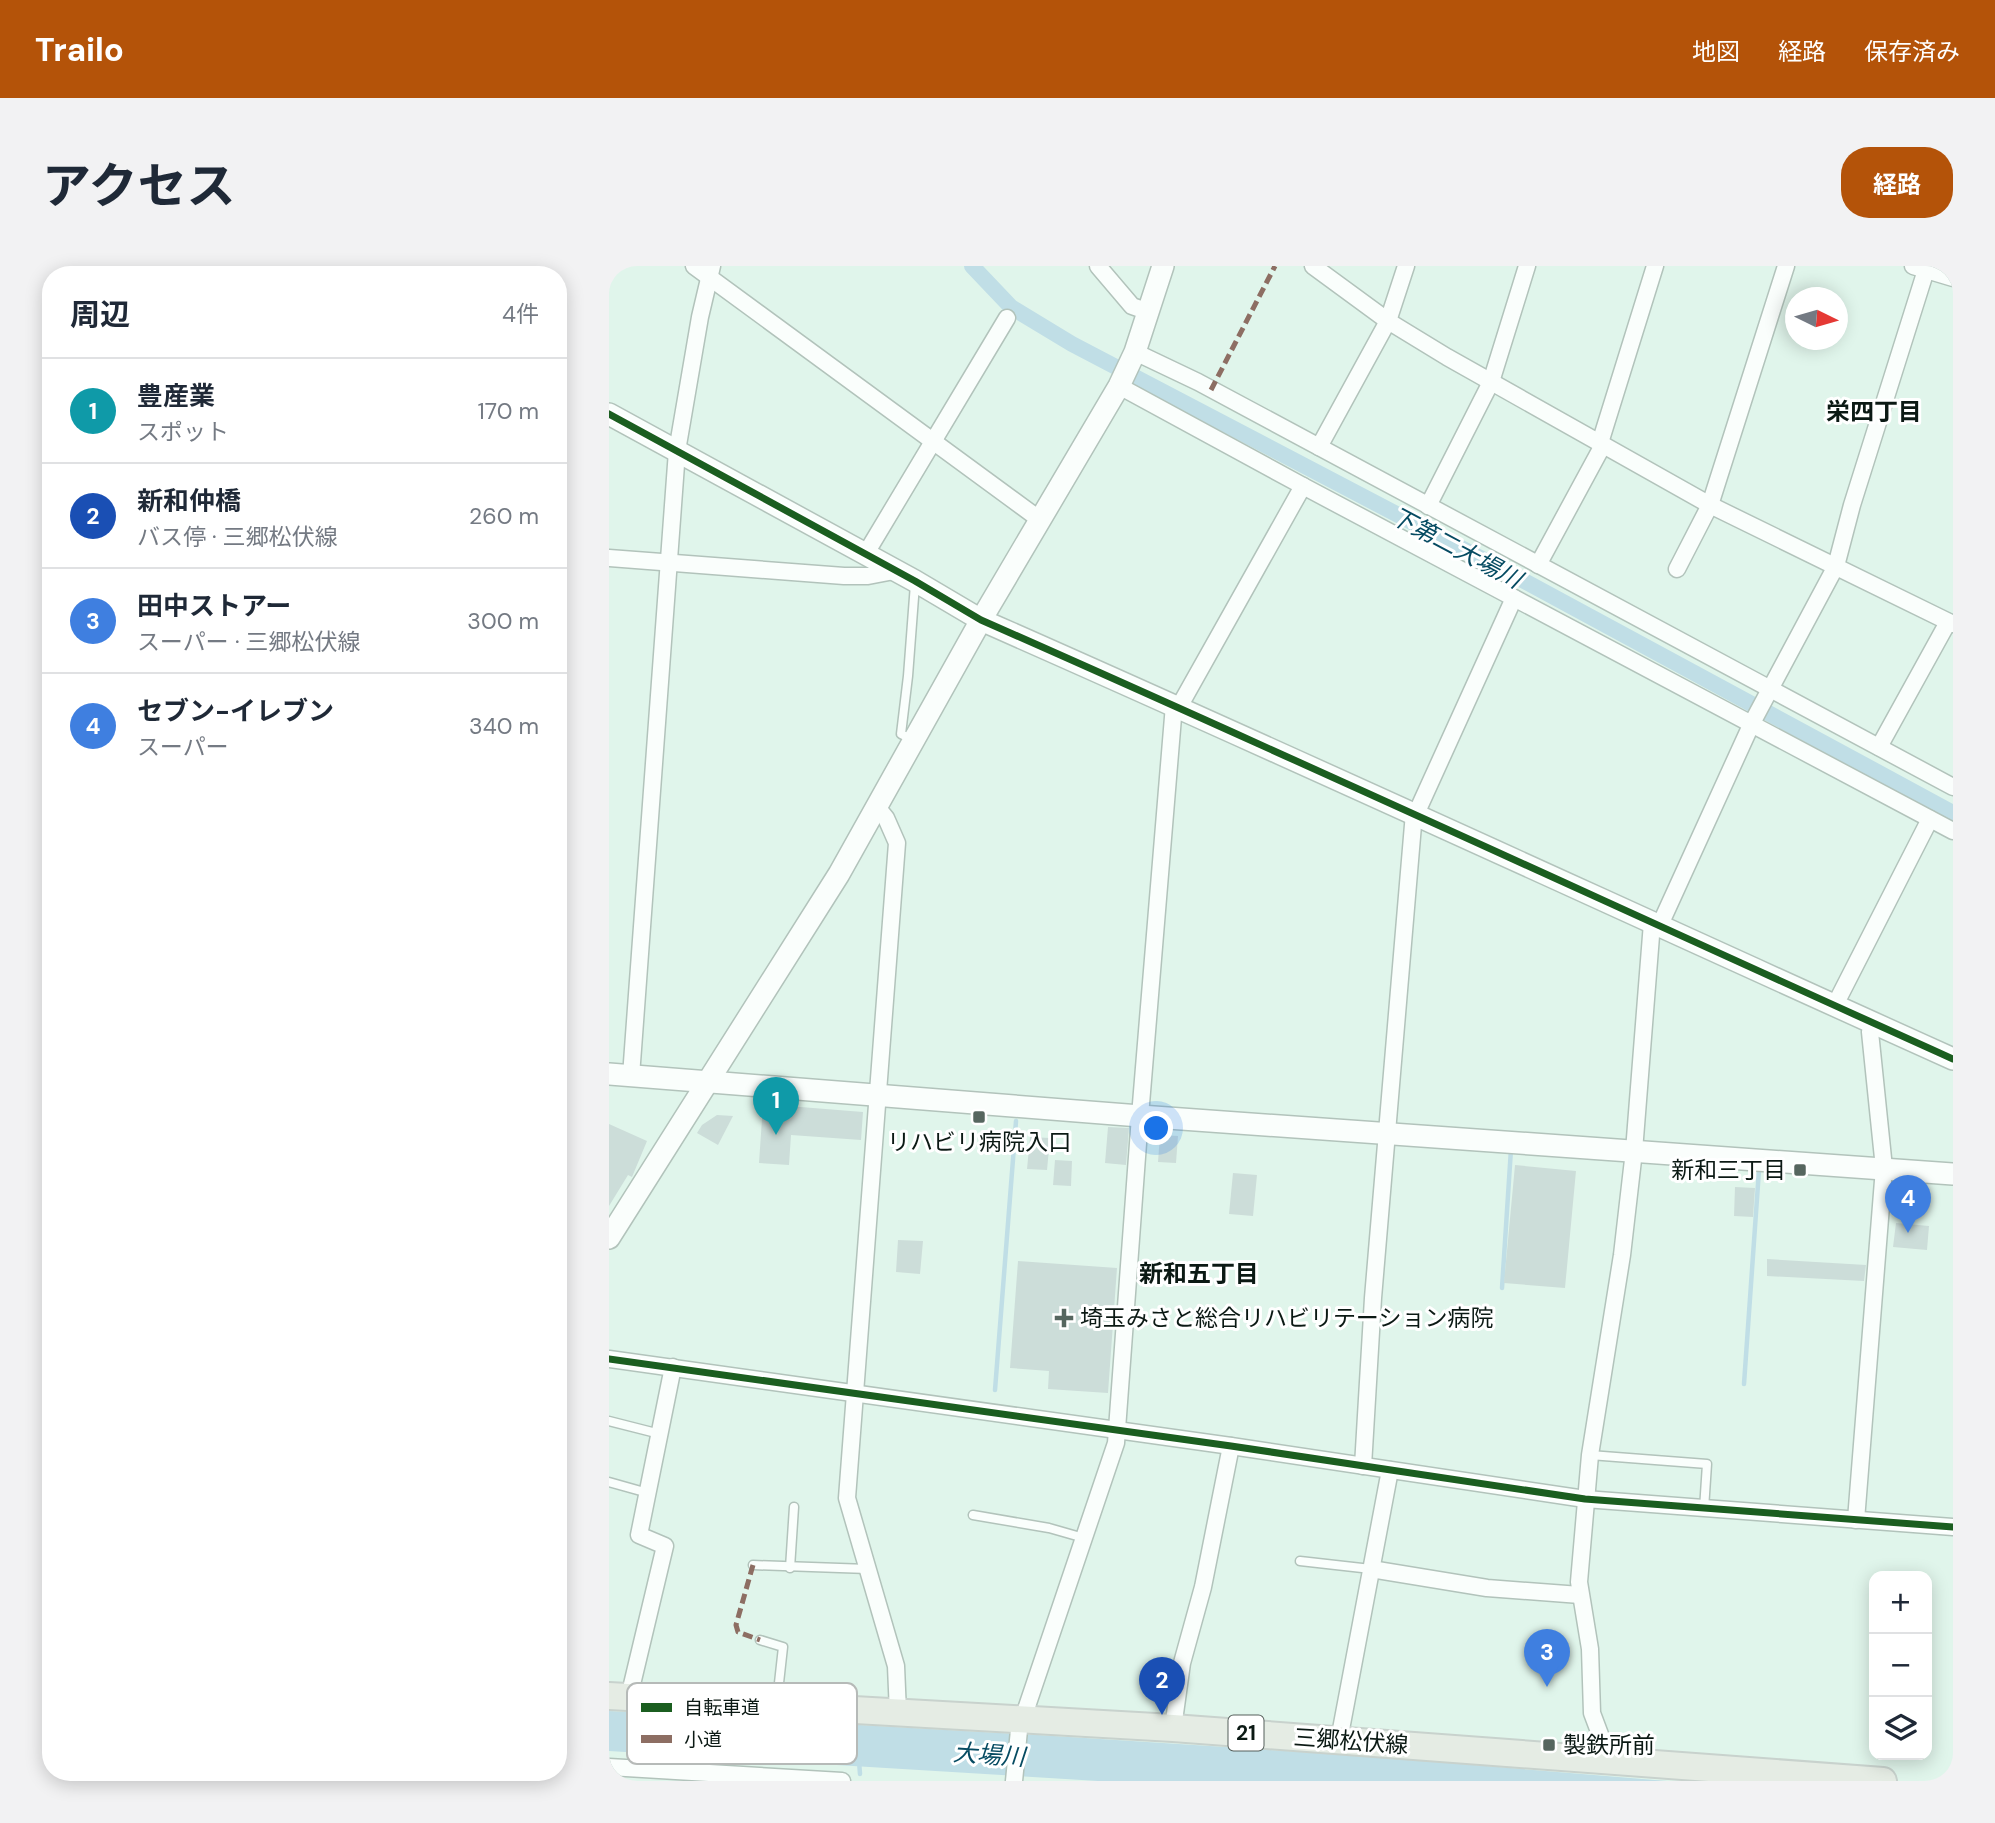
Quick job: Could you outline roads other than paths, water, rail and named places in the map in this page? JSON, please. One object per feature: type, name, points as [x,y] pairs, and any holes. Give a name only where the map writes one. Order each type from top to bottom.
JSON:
[{"type":"main road","name":"三郷松伏線","points":[[857,1711],[1021,1725],[1173,1728],[1603,1760],[1678,1776],[1883,1781]]},
{"type":"street","points":[[694,266],[711,272],[932,442],[1039,519]]},
{"type":"street","points":[[1098,266],[1132,306],[1149,312]]},
{"type":"street","points":[[609,1238],[839,874],[981,620],[1119,386],[1135,352],[1163,266]]},
{"type":"street","points":[[1313,266],[1388,321],[1710,505],[1951,622],[1879,747]]},
{"type":"street","points":[[1319,447],[1388,321],[1406,266]]},
{"type":"street","points":[[1429,506],[1492,382],[1527,266]]},
{"type":"street","points":[[1538,565],[1601,444],[1655,266]]},
{"type":"street","points":[[1677,569],[1710,505],[1786,266]]},
{"type":"street","points":[[1603,1760],[1604,1745],[1592,1713],[1590,1649],[1580,1595],[1585,1499],[1622,1255],[1656,925],[1752,723],[1836,566],[1852,505],[1935,271]]},
{"type":"street","points":[[631,1076],[677,451],[700,317],[711,272]]},
{"type":"street","points":[[865,555],[1007,318]]},
{"type":"street","points":[[1135,352],[1198,382],[1953,787]]},
{"type":"street","points":[[1119,386],[1953,831]]},
{"type":"street","points":[[609,414],[981,620],[1415,813],[1953,1059]]},
{"type":"street","points":[[1014,1781],[1021,1725],[1116,1443],[1140,1116],[1176,706],[1303,486]]},
{"type":"street","points":[[609,558],[844,576],[868,576],[894,571]]},
{"type":"street","points":[[1363,1466],[1387,1133],[1415,813],[1514,598]]},
{"type":"street","points":[[877,807],[886,818],[897,843],[846,1498],[895,1666],[898,1713]]},
{"type":"street","points":[[1835,1005],[1930,819]]},
{"type":"street","points":[[1856,1520],[1884,1168],[1870,1032],[1872,1022]]},
{"type":"street","points":[[609,1074],[1140,1116],[1953,1174]]},
{"type":"street","points":[[609,1359],[1231,1446],[1585,1499],[1953,1527]]},
{"type":"street","points":[[619,1696],[665,1546],[639,1535],[673,1367]]},
{"type":"street","points":[[1173,1728],[1182,1663],[1203,1587],[1231,1446]]},
{"type":"street","points":[[1339,1740],[1389,1471]]},
{"type":"street","points":[[1371,1569],[1500,1589],[1580,1595]]},
{"type":"street","points":[[609,1767],[842,1781]]},
{"type":"lane","points":[[914,741],[901,734],[915,582]]},
{"type":"lane","points":[[609,1421],[660,1434]]},
{"type":"lane","points":[[1590,1455],[1707,1464],[1704,1509]]},
{"type":"lane","points":[[609,1482],[648,1493]]},
{"type":"lane","points":[[790,1568],[795,1507]]},
{"type":"lane","points":[[973,1514],[1049,1528],[1084,1538]]},
{"type":"lane","points":[[1300,1560],[1371,1569]]},
{"type":"lane","points":[[753,1565],[868,1569]]},
{"type":"lane","points":[[760,1640],[783,1647],[779,1683]]},
{"type":"water","points":[[609,1711],[627,1712],[627,1752],[609,1751]]},
{"type":"water","name":"大場川","points":[[857,1725],[1365,1756],[1667,1781],[1098,1781],[821,1764],[857,1764]]},
{"type":"waterway","name":"下第二大場川","points":[[972,266],[1011,307],[1072,344],[1528,583],[1953,813]]},
{"type":"waterway","points":[[995,1390],[1016,1121]]},
{"type":"waterway","points":[[1502,1288],[1511,1149]]},
{"type":"waterway","points":[[1744,1384],[1759,1170]]},
{"type":"waterway","points":[[859,1761],[860,1774]]},
{"type":"place","name":"リハビリ病院入口","points":[[979,1117]]},
{"type":"place","name":"豊産業","points":[[776,1135]]},
{"type":"place","name":"新和三丁目","points":[[1800,1170]]},
{"type":"place","name":"セブン-イレブン","points":[[1908,1233]]},
{"type":"place","name":"埼玉みさと総合リハビリテーション病院","points":[[1064,1318]]},
{"type":"place","name":"田中ストアー","points":[[1547,1687]]},
{"type":"place","name":"新和仲橋","points":[[1162,1715]]},
{"type":"place","name":"製鉄所前","points":[[1549,1745]]},
{"type":"district","name":"栄四丁目","points":[[1874,412]]},
{"type":"district","name":"新和五丁目","points":[[1199,1274]]}]
